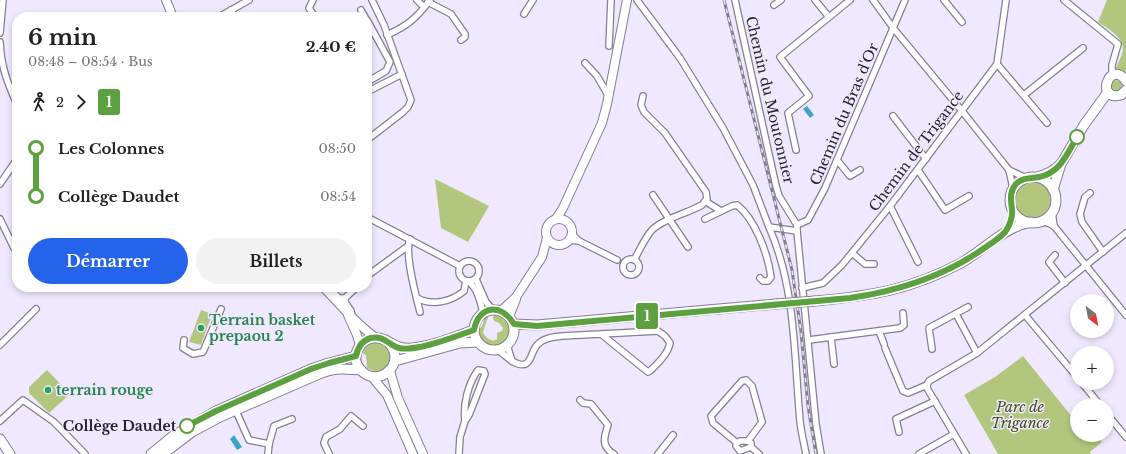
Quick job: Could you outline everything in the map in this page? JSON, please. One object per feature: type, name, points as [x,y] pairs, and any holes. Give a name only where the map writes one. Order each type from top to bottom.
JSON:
[{"type":"main road","points":[[166,0],[171,12]]},
{"type":"main road","points":[[556,219],[570,193],[602,123],[609,96],[627,0]]},
{"type":"main road","points":[[1121,93],[1106,85],[1107,81],[1115,75],[1125,77]]},
{"type":"main road","points":[[1053,190],[1061,164],[1084,125],[1097,107],[1121,93]]},
{"type":"main road","points":[[1004,233],[1010,221],[1012,209],[1010,202],[1013,188],[1021,180],[1048,173],[1061,164]]},
{"type":"main road","points":[[516,297],[497,310],[483,313],[478,320],[474,330],[478,342],[486,348],[498,350],[507,345],[514,335],[520,331],[537,326],[815,301],[874,294],[914,284],[932,277],[982,250],[1004,233],[1016,227],[1035,222],[1049,216],[1056,201],[1053,190],[1049,184],[1037,177]]},
{"type":"main road","points":[[542,257],[558,245],[564,243],[570,237],[571,228],[568,223],[567,214],[570,193]]},
{"type":"main road","points":[[1012,209],[1020,218],[1035,222]]},
{"type":"main road","points":[[558,245],[551,242],[548,238],[546,234],[547,227],[550,222],[556,219],[563,220],[568,223]]},
{"type":"main road","points":[[514,335],[511,321],[516,297],[542,257],[548,238]]},
{"type":"main road","points":[[328,292],[376,338]]},
{"type":"main road","points":[[497,310],[511,321],[537,326]]},
{"type":"main road","points":[[350,314],[360,345],[356,356],[357,363],[361,370],[365,374],[372,377],[387,395],[413,454]]},
{"type":"main road","points":[[360,345],[368,339],[376,338],[383,339],[400,348],[412,348],[428,345],[474,330]]},
{"type":"main road","points":[[395,361],[460,343],[478,342]]},
{"type":"main road","points":[[372,377],[381,376],[390,371],[395,361],[394,350],[389,343]]},
{"type":"main road","points":[[151,454],[173,436],[216,411],[311,369],[356,356]]},
{"type":"main road","points":[[163,454],[192,432],[330,370],[338,368],[361,370]]},
{"type":"main road","points":[[390,371],[398,398],[423,454]]},
{"type":"main road","points":[[0,439],[10,454]]},
{"type":"street","points":[[0,33],[3,0]]},
{"type":"street","points":[[228,12],[249,0]]},
{"type":"street","points":[[312,12],[309,8],[313,0]]},
{"type":"street","points":[[372,0],[387,35],[411,100],[408,107],[403,112],[372,136]]},
{"type":"street","points":[[417,0],[424,7]]},
{"type":"street","points":[[524,14],[533,0]]},
{"type":"street","points":[[609,46],[611,0]]},
{"type":"street","points":[[637,0],[680,58],[723,128],[753,185],[776,242],[783,268],[791,314],[800,422],[806,454]]},
{"type":"street","name":"Chemin du Moutonnier","points":[[735,0],[776,186],[779,196],[797,228]]},
{"type":"street","points":[[774,5],[781,0]]},
{"type":"street","points":[[815,0],[829,17]]},
{"type":"street","points":[[796,150],[788,113],[809,96],[780,57],[850,0]]},
{"type":"street","points":[[873,0],[894,29],[1009,170],[1013,188]]},
{"type":"street","name":"Chemin du Bras d'Or","points":[[797,228],[808,220],[825,188],[894,29],[905,0]]},
{"type":"street","points":[[944,0],[962,22]]},
{"type":"street","name":"Chemin de Trigance","points":[[802,288],[823,283],[842,265],[918,170],[997,64],[1006,0]]},
{"type":"street","points":[[1064,0],[1118,44],[1112,65],[1112,76]]},
{"type":"street","points":[[387,35],[404,27],[412,21],[429,1],[451,14],[465,34],[461,40]]},
{"type":"street","points":[[372,29],[390,62],[386,71],[372,79]]},
{"type":"street","points":[[0,42],[0,57],[5,78],[12,93]]},
{"type":"street","points":[[1024,95],[1083,48]]},
{"type":"street","points":[[585,63],[597,76],[609,96]]},
{"type":"street","points":[[997,64],[1047,123]]},
{"type":"street","points":[[372,89],[402,74]]},
{"type":"street","points":[[634,260],[652,230],[660,224],[696,208],[706,199],[706,192],[665,133],[644,112],[641,104],[643,96]]},
{"type":"street","points":[[894,116],[926,159]]},
{"type":"street","points":[[837,160],[850,176],[860,170]]},
{"type":"street","points":[[0,184],[12,166]]},
{"type":"street","points":[[918,170],[945,210],[970,196]]},
{"type":"street","points":[[1009,170],[1026,178]]},
{"type":"street","points":[[1090,192],[1085,197],[1080,214],[1082,222],[1103,252]]},
{"type":"street","points":[[653,195],[688,247]]},
{"type":"street","points":[[705,201],[721,211]]},
{"type":"street","points":[[705,219],[737,205],[741,208],[754,227],[765,251],[771,277],[768,281],[763,281],[760,278]]},
{"type":"street","points":[[890,206],[918,262]]},
{"type":"street","points":[[1052,212],[1054,226]]},
{"type":"street","points":[[0,219],[12,244]]},
{"type":"street","points":[[372,220],[460,266]]},
{"type":"street","points":[[1035,222],[1048,223],[1054,226],[1126,315]]},
{"type":"street","points":[[769,227],[797,228],[817,431],[821,454]]},
{"type":"street","points":[[879,331],[903,390],[908,393],[927,385],[929,381],[977,353],[1066,283],[1126,233]]},
{"type":"street","points":[[570,237],[624,264]]},
{"type":"street","points":[[410,239],[408,246],[420,312]]},
{"type":"street","points":[[372,272],[408,246]]},
{"type":"street","points":[[852,253],[865,264],[874,264]]},
{"type":"street","points":[[1055,255],[1049,262],[1066,283]]},
{"type":"street","points":[[630,259],[634,260],[639,266],[638,271],[635,274],[627,274],[624,271],[624,264],[630,259]]},
{"type":"street","points":[[417,298],[428,303],[440,302],[450,299],[464,291],[468,282],[476,279],[480,270],[475,263],[468,261],[460,266],[459,275],[468,282],[476,291],[483,313]]},
{"type":"street","points":[[476,279],[486,302],[497,310]]},
{"type":"street","points":[[332,292],[339,298],[345,298],[351,292]]},
{"type":"street","points":[[345,298],[345,302],[351,311],[350,314]]},
{"type":"street","points":[[932,349],[929,328],[968,307]]},
{"type":"street","points":[[0,345],[36,309]]},
{"type":"street","points":[[184,340],[183,348],[193,354],[203,352],[221,309]]},
{"type":"street","points":[[809,340],[892,330],[904,325],[903,313]]},
{"type":"street","points":[[956,314],[977,353]]},
{"type":"street","points":[[1025,314],[1070,369]]},
{"type":"street","points":[[498,350],[512,361],[520,365],[531,360],[534,350],[538,344],[551,337],[601,334],[658,331],[665,336],[670,343],[669,348],[664,355],[648,372],[601,334]]},
{"type":"street","points":[[831,337],[834,364]]},
{"type":"street","points":[[507,345],[512,361]]},
{"type":"street","points":[[459,454],[460,437],[465,421],[485,374],[482,370],[478,370],[473,378],[464,406],[465,421]]},
{"type":"street","points":[[748,441],[762,422],[752,386],[746,380],[742,380],[710,416],[713,423],[737,443],[738,452],[751,447]]},
{"type":"street","points":[[927,385],[927,388],[966,454]]},
{"type":"street","points":[[1088,390],[1094,398]]},
{"type":"street","points":[[0,421],[23,400],[54,422],[85,454]]},
{"type":"street","points":[[580,400],[583,403],[591,404],[608,425],[605,437],[605,446],[608,451],[614,454]]},
{"type":"street","points":[[899,432],[896,419],[935,401]]},
{"type":"street","points":[[236,411],[249,440],[269,444]]},
{"type":"street","points":[[329,454],[324,443],[326,437],[340,429],[351,416],[363,426]]},
{"type":"street","points":[[268,454],[274,426],[292,419]]},
{"type":"street","points":[[1114,422],[1126,437]]},
{"type":"street","points":[[919,454],[954,434]]},
{"type":"street","points":[[658,454],[673,435]]},
{"type":"street","points":[[737,443],[740,441],[748,441]]},
{"type":"street","points":[[748,441],[751,443],[751,447],[759,454]]},
{"type":"green space","points":[[1107,0],[1126,0],[1126,71],[1122,73],[1116,68],[1121,57],[1123,45],[1114,33],[1098,22]]},
{"type":"green space","points":[[1116,80],[1120,82],[1122,86],[1120,90],[1116,92],[1112,90],[1110,86],[1112,82]]},
{"type":"green space","points":[[435,179],[489,206],[468,242],[441,228]]},
{"type":"green space","points":[[1028,181],[1036,181],[1046,186],[1050,193],[1050,207],[1046,214],[1036,219],[1028,219],[1018,214],[1016,211],[1013,204],[1013,196],[1018,186],[1021,184]]},
{"type":"green space","name":"Terrain basket prepaou 2","points":[[201,310],[212,314],[201,345],[189,342]]},
{"type":"green space","points":[[494,314],[505,318],[509,324],[510,332],[508,338],[503,343],[491,345],[485,343],[481,337],[479,329],[483,324],[484,318],[489,315],[483,333],[487,338],[493,341],[497,339],[497,333],[502,331],[503,328],[499,323],[494,321]]},
{"type":"green space","points":[[376,341],[385,344],[392,355],[388,368],[375,374],[374,371],[367,368],[366,355],[360,352],[367,343]]},
{"type":"green space","name":"Parc de Trigance","points":[[1023,356],[1070,414],[1070,442],[1102,442],[1090,452],[1091,454],[998,454],[964,395],[995,377]]},
{"type":"green space","name":"terrain rouge","points":[[47,370],[70,394],[49,413],[29,393],[29,387]]},
{"type":"water","points":[[807,106],[814,115],[810,118],[803,109]]},
{"type":"water","points":[[234,435],[242,447],[237,450],[230,439]]},
{"type":"railway","points":[[724,0],[792,270],[801,332],[808,406],[816,454]]},
{"type":"bus line","name":"1","points":[[187,426],[216,411],[311,369],[356,356],[360,345],[368,339],[380,338],[400,348],[412,348],[428,345],[474,330],[480,316],[487,311],[501,311],[509,317],[514,324],[537,326],[850,298],[874,294],[914,284],[962,262],[976,254],[1004,233],[1012,213],[1010,202],[1013,188],[1021,180],[1044,175],[1055,170],[1061,164],[1077,137]]},
{"type":"place","name":"Terrain basket prepaou 2","points":[[201,328]]},
{"type":"place","name":"terrain rouge","points":[[48,390]]},
{"type":"place","name":"Collège Daudet","points":[[187,426]]}]
